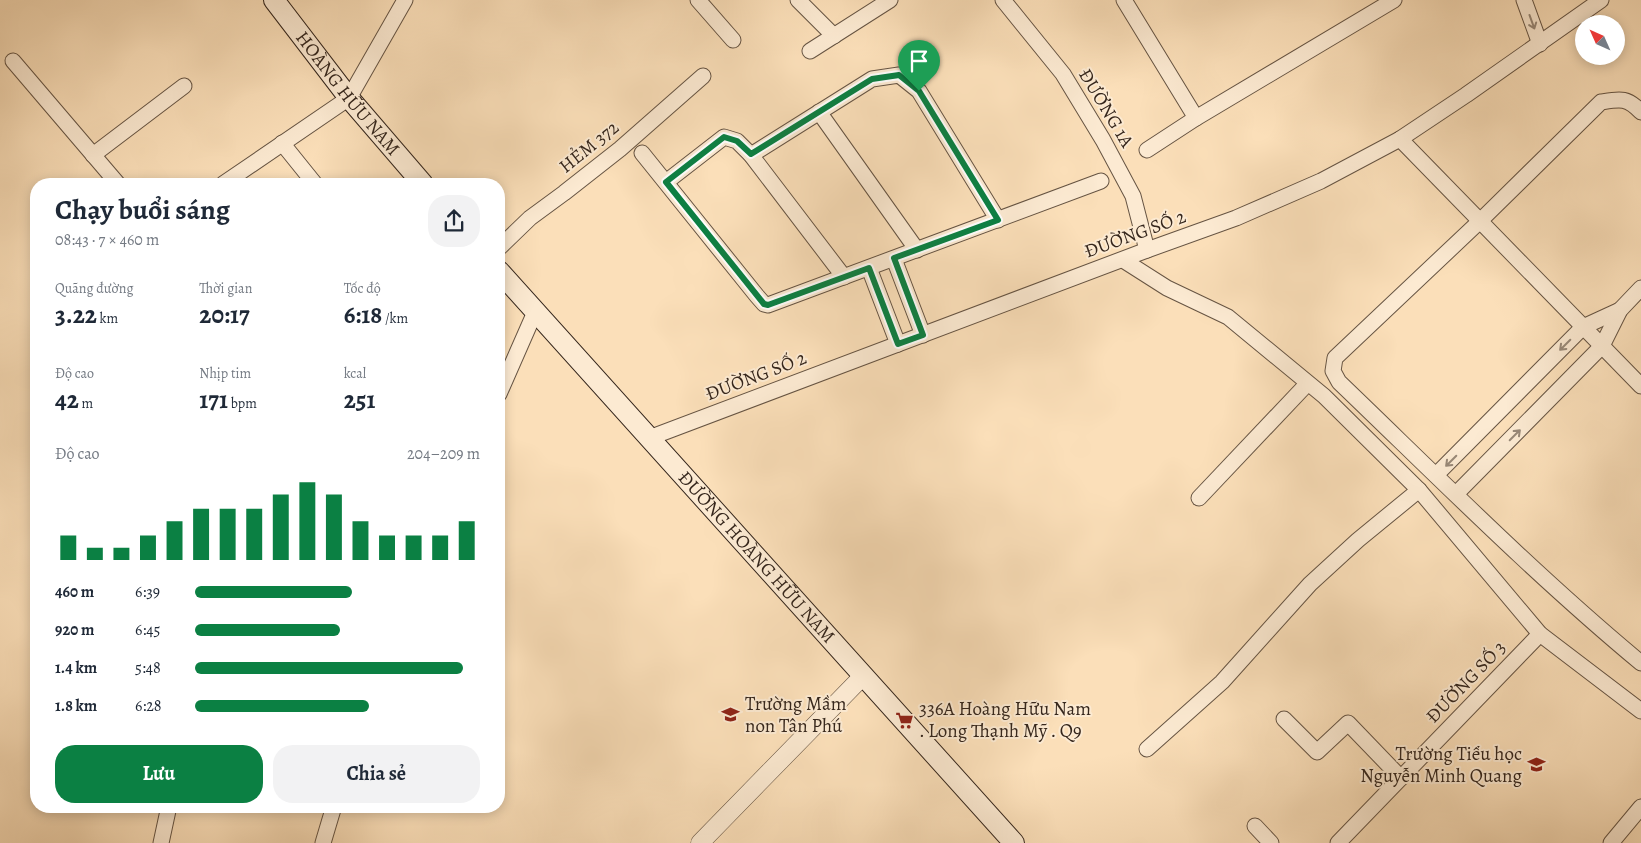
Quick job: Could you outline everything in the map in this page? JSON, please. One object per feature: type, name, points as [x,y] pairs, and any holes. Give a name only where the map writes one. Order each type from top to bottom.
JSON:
[{"type":"main road","name":"HOÀNG HỮU NAM","points":[[274,0],[349,98],[418,178]]},
{"type":"main road","points":[[505,279],[649,438]]},
{"type":"main road","name":"ĐƯỜNG HOÀNG HỮU NAM","points":[[649,438],[863,676]]},
{"type":"main road","points":[[863,676],[1014,843]]},
{"type":"street","points":[[231,178],[349,98],[405,0]]},
{"type":"street","points":[[698,0],[733,40]]},
{"type":"street","points":[[798,0],[834,36]]},
{"type":"street","points":[[810,51],[890,0]]},
{"type":"street","name":"ĐƯỜNG 1A","points":[[1002,0],[1063,74],[1103,140],[1133,196],[1147,250]]},
{"type":"street","points":[[1147,150],[1196,118],[1394,0]]},
{"type":"street","points":[[1524,0],[1540,44]]},
{"type":"street","name":"ĐƯỜNG SỐ 2","points":[[649,438],[1236,218],[1313,185],[1400,139],[1601,0]]},
{"type":"street","points":[[1131,2],[1196,118]]},
{"type":"street","points":[[13,61],[113,178]]},
{"type":"street","points":[[751,154],[872,79],[899,75],[919,91],[998,220]]},
{"type":"street","name":"HẺM 372","points":[[505,242],[530,218],[620,148],[703,76]]},
{"type":"street","points":[[93,155],[184,86]]},
{"type":"street","points":[[1641,112],[1632,103],[1621,99],[1601,102],[1480,221],[1335,358],[1333,371],[1338,382],[1539,574],[1641,663]]},
{"type":"street","points":[[819,112],[917,250]]},
{"type":"street","points":[[666,182],[724,137],[737,141],[751,154],[844,277]]},
{"type":"street","points":[[1400,139],[1641,386]]},
{"type":"street","points":[[282,143],[310,178]]},
{"type":"street","points":[[642,153],[764,304],[768,305],[1101,181]]},
{"type":"street","points":[[894,258],[923,335]]},
{"type":"street","points":[[1124,260],[1167,288],[1228,317],[1324,396],[1419,490],[1540,634],[1641,711]]},
{"type":"street","points":[[869,268],[898,344]]},
{"type":"street","points":[[1456,494],[1602,346],[1620,310],[1641,288]]},
{"type":"street","points":[[1436,475],[1583,327],[1620,310]]},
{"type":"street","points":[[505,380],[535,312]]},
{"type":"street","points":[[1199,498],[1308,384]]},
{"type":"street","points":[[1147,749],[1222,682],[1310,584],[1358,540],[1419,490]]},
{"type":"street","name":"ĐƯỜNG SỐ 3","points":[[1338,843],[1540,634]]},
{"type":"street","points":[[700,843],[863,676]]},
{"type":"street","points":[[1284,719],[1316,752],[1348,723],[1400,778]]},
{"type":"street","points":[[1611,843],[1641,807]]},
{"type":"street","points":[[160,843],[167,813]]},
{"type":"street","points":[[323,843],[332,813]]},
{"type":"street","points":[[1255,826],[1271,843]]},
{"type":"place","name":"Trường Mầm non Tân Phú","points":[[731,715]]},
{"type":"place","name":"336A Hoàng Hữu Nam . Long Thạnh Mỹ . Q9","points":[[905,720]]},
{"type":"place","name":"Trường Tiểu học Nguyễn Minh Quang","points":[[1536,765]]},
{"type":"route","points":[[899,75],[919,91],[998,220],[894,258],[923,335],[898,344],[869,268],[768,305],[764,304],[666,182],[724,137],[737,141],[751,154],[872,79],[899,75]]}]
